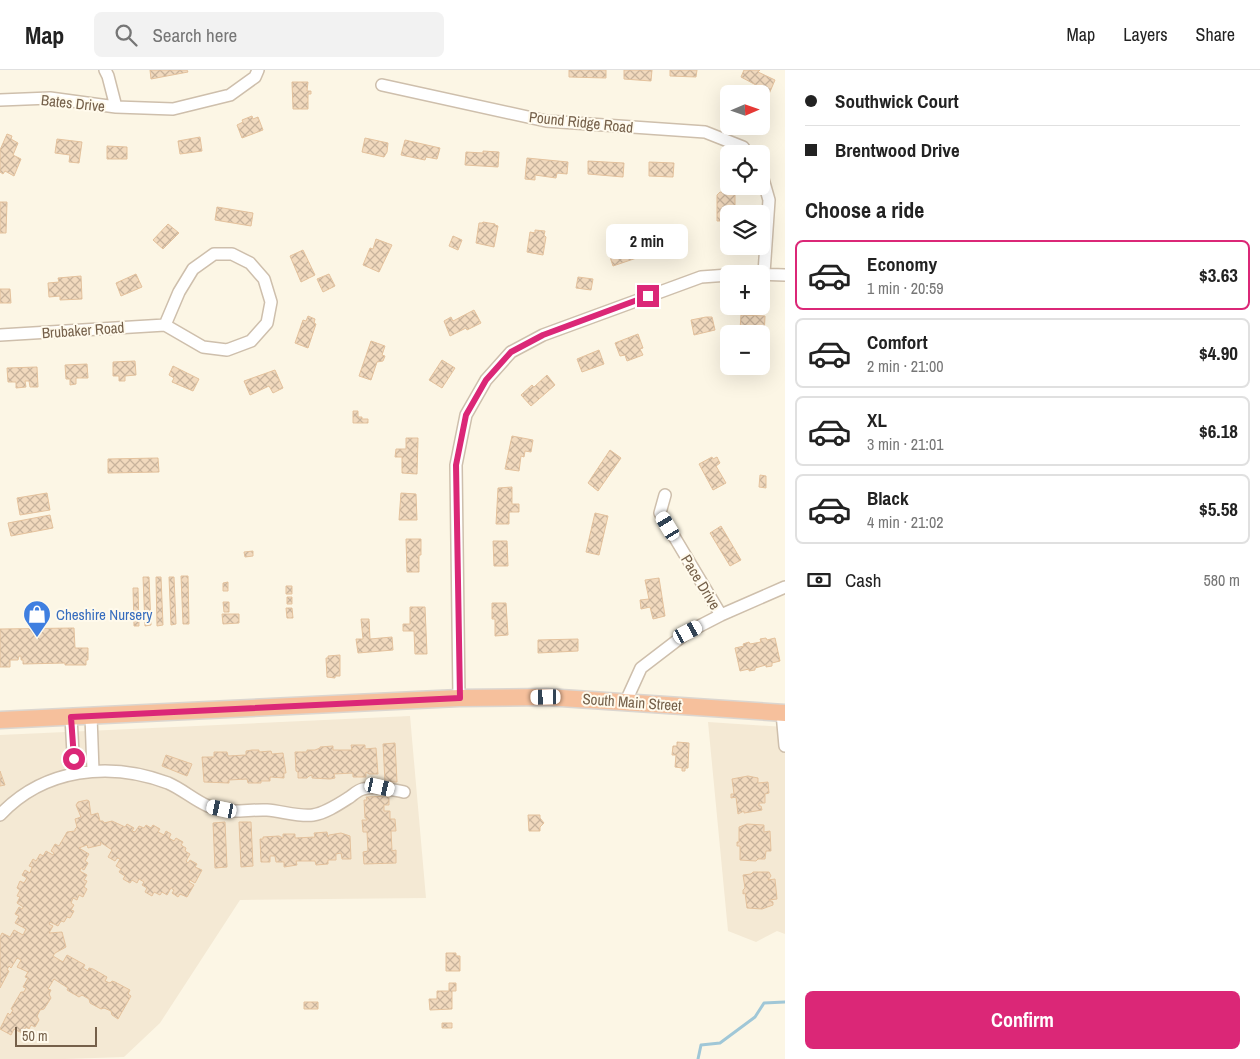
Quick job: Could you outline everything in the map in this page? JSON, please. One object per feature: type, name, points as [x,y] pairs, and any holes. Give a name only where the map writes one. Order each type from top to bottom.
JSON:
[{"type":"highway","name":"South Main Street","points":[[0,720],[460,698],[546,697],[784,713]]},
{"type":"street","name":"Bates Drive","points":[[105,70],[116,107]]},
{"type":"street","name":"Bates Drive","points":[[0,100],[50,98],[116,107],[174,108],[230,95],[254,77],[258,70]]},
{"type":"street","name":"Pound Ridge Road","points":[[382,85],[546,121],[705,132],[737,145]]},
{"type":"street","points":[[762,265],[769,200],[768,195]]},
{"type":"street","points":[[214,254],[232,254],[250,264],[264,278],[271,302],[267,323],[251,341],[227,350],[203,347],[165,325],[179,292],[193,269],[214,254]]},
{"type":"street","points":[[770,274],[785,275]]},
{"type":"street","points":[[460,698],[456,465],[466,415],[486,380],[511,352],[543,335],[701,276],[720,275]]},
{"type":"street","name":"Brubaker Road","points":[[0,335],[165,325]]},
{"type":"street","name":"Pace Drive","points":[[665,495],[660,513],[721,615]]},
{"type":"street","points":[[626,701],[641,668],[688,632],[721,615],[785,587]]},
{"type":"street","points":[[784,713],[785,746]]},
{"type":"street","points":[[91,716],[93,771]]},
{"type":"street","points":[[71,717],[74,772]]},
{"type":"street","points":[[0,815],[6,808],[42,783],[74,772],[93,771],[140,774],[169,784],[208,806],[236,812],[265,810],[312,815],[331,809],[362,789],[380,787],[404,792]]},
{"type":"shaded area","points":[[410,716],[426,898],[240,900],[160,1023],[124,1057],[0,1059],[0,735]]},
{"type":"shaded area","points":[[708,722],[785,727],[785,934],[777,931],[756,942],[728,931]]},
{"type":"building","points":[[150,70],[187,70],[188,72],[151,79]]},
{"type":"building","points":[[569,70],[606,70],[606,78],[569,77]]},
{"type":"building","points":[[624,70],[652,70],[651,81],[624,79]]},
{"type":"building","points":[[670,70],[697,70],[696,77],[670,76]]},
{"type":"building","points":[[744,70],[760,70],[758,72],[775,80],[770,92],[770,85],[756,85],[741,77]]},
{"type":"building","points":[[292,82],[308,82],[307,91],[311,91],[311,94],[308,94],[308,109],[293,109]]},
{"type":"building","points":[[252,116],[253,119],[258,117],[263,130],[242,138],[237,125],[243,122],[242,120]]},
{"type":"building","points":[[7,134],[12,136],[11,139],[18,143],[13,155],[21,159],[14,176],[5,171],[3,174],[0,172],[0,150]]},
{"type":"building","points":[[200,137],[202,151],[180,154],[178,141]]},
{"type":"building","points":[[365,138],[388,143],[387,152],[384,157],[362,152]]},
{"type":"building","points":[[57,139],[82,142],[79,163],[69,162],[70,155],[55,153]]},
{"type":"building","points":[[405,140],[440,148],[437,159],[426,157],[425,160],[401,155]]},
{"type":"building","points":[[107,146],[127,147],[127,159],[107,159]]},
{"type":"building","points":[[483,151],[499,152],[498,167],[465,165],[466,152],[483,153]]},
{"type":"building","points":[[527,158],[568,162],[567,174],[557,173],[556,178],[535,175],[535,180],[525,179]]},
{"type":"building","points":[[588,161],[624,163],[623,177],[588,174]]},
{"type":"building","points":[[649,162],[674,163],[673,177],[649,176]]},
{"type":"building","points":[[720,192],[720,195],[735,195],[735,205],[720,205],[720,221],[717,221],[717,195]]},
{"type":"building","points":[[0,202],[7,202],[6,233],[0,233]]},
{"type":"building","points":[[217,207],[253,213],[251,226],[215,220]]},
{"type":"building","points":[[483,222],[498,226],[494,247],[476,243],[479,223]]},
{"type":"building","points":[[168,224],[179,233],[163,249],[153,240]]},
{"type":"building","points":[[535,230],[545,231],[543,255],[527,252],[530,232],[535,233]]},
{"type":"building","points":[[453,236],[462,240],[458,250],[449,246]]},
{"type":"building","points":[[647,236],[653,236],[657,251],[613,266],[608,251],[648,238]]},
{"type":"building","points":[[376,239],[392,245],[379,272],[363,265],[370,248],[373,249]]},
{"type":"building","points":[[303,250],[315,275],[301,282],[290,256]]},
{"type":"building","points":[[136,274],[142,287],[121,296],[116,283]]},
{"type":"building","points":[[329,274],[335,286],[323,292],[317,279]]},
{"type":"building","points":[[81,276],[82,299],[60,300],[60,296],[49,297],[48,283],[59,282],[58,278]]},
{"type":"building","points":[[578,277],[593,279],[591,290],[576,288]]},
{"type":"building","points":[[0,289],[10,289],[11,303],[0,303]]},
{"type":"building","points":[[474,310],[481,323],[450,336],[444,321],[451,317],[453,321]]},
{"type":"building","points":[[741,315],[765,316],[765,325],[740,325]]},
{"type":"building","points":[[308,316],[315,319],[314,323],[316,324],[308,348],[295,343],[303,320],[306,321]]},
{"type":"building","points":[[712,317],[715,330],[694,335],[691,320]]},
{"type":"building","points":[[638,334],[643,348],[640,349],[643,355],[627,361],[625,355],[620,356],[615,343]]},
{"type":"building","points":[[371,341],[385,346],[382,355],[385,356],[383,361],[377,362],[371,380],[359,376]]},
{"type":"building","points":[[599,350],[604,364],[582,372],[577,359]]},
{"type":"building","points":[[442,360],[455,368],[442,388],[429,380]]},
{"type":"building","points":[[135,361],[136,375],[125,376],[125,381],[119,381],[119,376],[113,376],[113,362]]},
{"type":"building","points":[[87,364],[88,378],[76,378],[76,384],[70,385],[70,379],[66,379],[65,365]]},
{"type":"building","points":[[173,366],[199,379],[193,391],[172,382],[174,378],[169,375]]},
{"type":"building","points":[[37,367],[38,387],[30,387],[29,381],[25,381],[26,387],[16,388],[16,382],[8,382],[7,368]]},
{"type":"building","points":[[275,370],[283,388],[273,393],[269,386],[250,395],[244,381]]},
{"type":"building","points":[[547,375],[555,385],[531,406],[521,395],[532,385],[534,387]]},
{"type":"building","points":[[353,411],[358,411],[358,417],[368,419],[368,423],[353,423]]},
{"type":"building","points":[[512,436],[533,440],[531,452],[525,451],[524,457],[521,456],[519,471],[505,469]]},
{"type":"building","points":[[406,438],[418,438],[417,474],[402,473],[402,457],[395,457],[396,449],[406,449]]},
{"type":"building","points":[[610,450],[621,458],[598,491],[588,483]]},
{"type":"building","points":[[712,457],[713,459],[717,457],[720,463],[716,466],[726,483],[713,490],[699,464]]},
{"type":"building","points":[[158,458],[159,472],[108,473],[108,459]]},
{"type":"building","points":[[760,475],[766,476],[766,488],[759,487]]},
{"type":"building","points":[[512,487],[512,504],[519,504],[519,512],[509,512],[509,524],[496,524],[498,488]]},
{"type":"building","points":[[47,493],[50,510],[20,515],[17,498]]},
{"type":"building","points":[[401,493],[416,494],[417,520],[399,520]]},
{"type":"building","points":[[595,513],[608,516],[599,555],[586,552]]},
{"type":"building","points":[[50,515],[53,528],[11,536],[8,523]]},
{"type":"building","points":[[721,526],[741,560],[730,566],[710,533]]},
{"type":"building","points":[[406,539],[421,539],[419,572],[407,572]]},
{"type":"building","points":[[493,541],[507,541],[508,566],[494,566]]},
{"type":"building","points":[[253,551],[253,556],[245,557],[244,552]]},
{"type":"building","points":[[181,576],[188,576],[189,624],[183,624]]},
{"type":"building","points":[[143,577],[149,577],[151,625],[145,626]]},
{"type":"building","points":[[156,577],[161,577],[163,625],[157,626]]},
{"type":"building","points":[[169,577],[174,577],[176,624],[171,625]]},
{"type":"building","points":[[659,578],[665,616],[653,619],[650,607],[641,609],[640,600],[649,599],[645,580]]},
{"type":"building","points":[[228,582],[228,591],[223,591],[223,583]]},
{"type":"building","points":[[286,586],[292,586],[292,594],[286,594]]},
{"type":"building","points":[[133,588],[138,588],[139,626],[134,626]]},
{"type":"building","points":[[287,597],[292,597],[292,604],[287,604]]},
{"type":"building","points":[[223,602],[229,602],[229,612],[224,612]]},
{"type":"building","points":[[492,603],[506,603],[508,635],[495,636],[495,619],[492,619]]},
{"type":"building","points":[[410,607],[425,607],[427,654],[415,654],[414,631],[403,631],[403,624],[410,624]]},
{"type":"building","points":[[286,608],[292,608],[293,618],[287,618]]},
{"type":"building","points":[[222,614],[239,614],[239,623],[223,624]]},
{"type":"building","points":[[361,619],[369,619],[370,639],[392,637],[393,650],[358,653],[356,639],[363,639]]},
{"type":"building","name":"Cheshire Nursery","points":[[74,628],[75,648],[88,648],[86,665],[65,665],[65,663],[23,664],[21,656],[19,656],[18,660],[10,660],[10,667],[0,667],[0,629]]},
{"type":"building","points":[[766,638],[767,640],[775,638],[780,661],[772,663],[772,666],[766,667],[766,665],[755,668],[755,670],[740,671],[735,648],[744,646],[743,644],[749,642],[750,644],[761,642],[760,639]]},
{"type":"building","points":[[578,639],[578,651],[538,653],[538,640]]},
{"type":"building","points":[[340,655],[340,676],[335,676],[335,678],[327,677],[326,658],[328,656]]},
{"type":"building","points":[[677,742],[689,743],[688,768],[685,768],[685,771],[682,771],[682,768],[675,767],[676,755],[672,755],[673,746],[677,746]]},
{"type":"building","points":[[395,743],[397,782],[385,782],[383,744]]},
{"type":"building","points":[[351,745],[365,745],[365,749],[376,748],[378,774],[366,772],[366,777],[353,777],[353,773],[334,774],[335,778],[330,779],[312,778],[312,775],[307,778],[298,778],[295,752],[307,752],[307,750],[315,750],[320,747],[333,746],[333,750],[352,750]]},
{"type":"building","points":[[259,750],[259,752],[271,751],[272,754],[283,753],[286,773],[284,773],[284,778],[270,777],[270,781],[261,781],[261,783],[248,783],[247,779],[229,780],[229,783],[204,782],[202,757],[214,757],[214,752],[227,752],[228,756],[246,755],[246,751]]},
{"type":"building","points":[[166,755],[192,764],[187,776],[162,766]]},
{"type":"building","points":[[0,771],[5,785],[0,786]]},
{"type":"building","points":[[748,776],[758,778],[758,783],[768,782],[769,793],[765,794],[765,803],[759,803],[762,810],[744,813],[744,811],[738,814],[736,797],[731,798],[731,794],[734,794],[732,779]]},
{"type":"building","points":[[389,796],[389,805],[384,805],[384,811],[390,811],[390,819],[395,819],[396,831],[391,831],[392,851],[396,850],[396,863],[364,864],[363,852],[368,851],[367,832],[363,832],[362,820],[367,820],[365,818],[364,800],[367,800],[366,797]]},
{"type":"building","points":[[89,801],[91,815],[98,813],[100,821],[104,823],[112,821],[125,827],[127,824],[134,828],[132,831],[135,832],[139,826],[144,828],[146,825],[151,828],[153,825],[160,829],[158,832],[164,835],[166,831],[171,834],[169,838],[174,841],[176,838],[183,842],[181,845],[190,854],[186,861],[188,863],[190,860],[197,864],[195,867],[202,870],[195,883],[190,880],[189,882],[194,885],[187,897],[180,894],[178,897],[172,893],[174,890],[171,888],[167,895],[162,892],[160,895],[154,892],[152,896],[145,892],[147,888],[142,885],[144,882],[139,879],[137,883],[132,880],[130,883],[123,879],[125,876],[119,872],[121,869],[116,866],[120,859],[117,858],[115,861],[108,857],[112,850],[100,842],[101,845],[88,848],[87,845],[79,848],[89,854],[85,861],[88,863],[84,870],[81,868],[80,871],[87,875],[84,880],[87,881],[84,887],[87,889],[83,897],[79,895],[77,900],[73,898],[71,903],[74,905],[71,910],[74,911],[70,918],[67,917],[64,922],[61,921],[58,926],[50,922],[49,924],[53,926],[49,933],[62,932],[66,947],[53,956],[63,962],[67,955],[85,965],[83,968],[88,971],[89,968],[93,969],[107,977],[105,981],[115,982],[130,990],[128,994],[131,996],[118,1019],[112,1015],[111,1011],[104,1008],[101,1009],[90,1003],[89,999],[82,995],[79,997],[54,979],[48,989],[51,990],[49,994],[51,998],[44,1009],[40,1010],[37,1016],[39,1020],[35,1027],[31,1025],[29,1029],[26,1027],[22,1033],[14,1029],[11,1035],[0,1029],[8,1013],[10,1015],[13,1010],[11,1009],[21,992],[24,992],[26,988],[23,987],[28,978],[25,977],[28,972],[17,967],[21,960],[17,958],[11,968],[9,966],[7,970],[9,971],[0,988],[0,937],[2,933],[10,937],[14,930],[23,935],[26,929],[15,923],[19,916],[15,914],[19,907],[22,909],[23,907],[17,903],[20,897],[17,896],[20,890],[17,888],[20,881],[24,883],[27,878],[22,875],[25,870],[30,873],[32,867],[29,866],[33,859],[36,861],[40,854],[43,856],[46,851],[53,855],[54,853],[51,851],[55,844],[59,846],[67,832],[75,831],[77,827],[75,819],[81,817],[76,805],[78,802]]},
{"type":"building","points":[[528,815],[540,815],[544,823],[540,827],[540,831],[529,831]]},
{"type":"building","points":[[225,822],[227,867],[215,868],[213,823]]},
{"type":"building","points":[[239,822],[251,822],[253,866],[241,867]]},
{"type":"building","points":[[747,824],[764,825],[764,832],[770,831],[771,851],[766,851],[765,859],[758,859],[756,861],[740,860],[740,846],[737,846],[737,842],[739,842],[739,827]]},
{"type":"building","points":[[327,832],[328,837],[329,835],[341,833],[350,836],[351,859],[342,859],[341,853],[336,854],[336,860],[328,860],[328,864],[316,865],[315,861],[296,861],[297,865],[284,867],[284,862],[276,862],[275,856],[270,856],[270,862],[261,862],[260,839],[263,839],[263,837],[279,836],[283,838],[283,834],[295,834],[295,838],[315,837],[314,833]]},
{"type":"building","points":[[753,872],[769,872],[771,876],[768,880],[775,879],[777,899],[769,900],[773,902],[773,905],[762,909],[747,908],[745,893],[743,894],[745,888],[743,875]]},
{"type":"building","points":[[446,953],[456,953],[456,956],[460,956],[460,971],[446,971]]},
{"type":"building","points":[[449,983],[456,983],[456,991],[452,991],[452,1009],[430,1010],[429,999],[437,999],[437,991],[449,991]]},
{"type":"building","points":[[304,1002],[318,1002],[318,1009],[304,1009]]},
{"type":"building","points":[[442,1023],[452,1023],[452,1028],[442,1028]]},
{"type":"waterway","points":[[698,1059],[701,1045],[720,1043],[755,1017],[764,1003],[785,1002]]},
{"type":"place","name":"Cheshire Nursery","points":[[37,638]]},
{"type":"route","points":[[74,759],[71,717],[460,698],[456,465],[466,415],[486,380],[511,352],[543,335],[648,296]]}]
